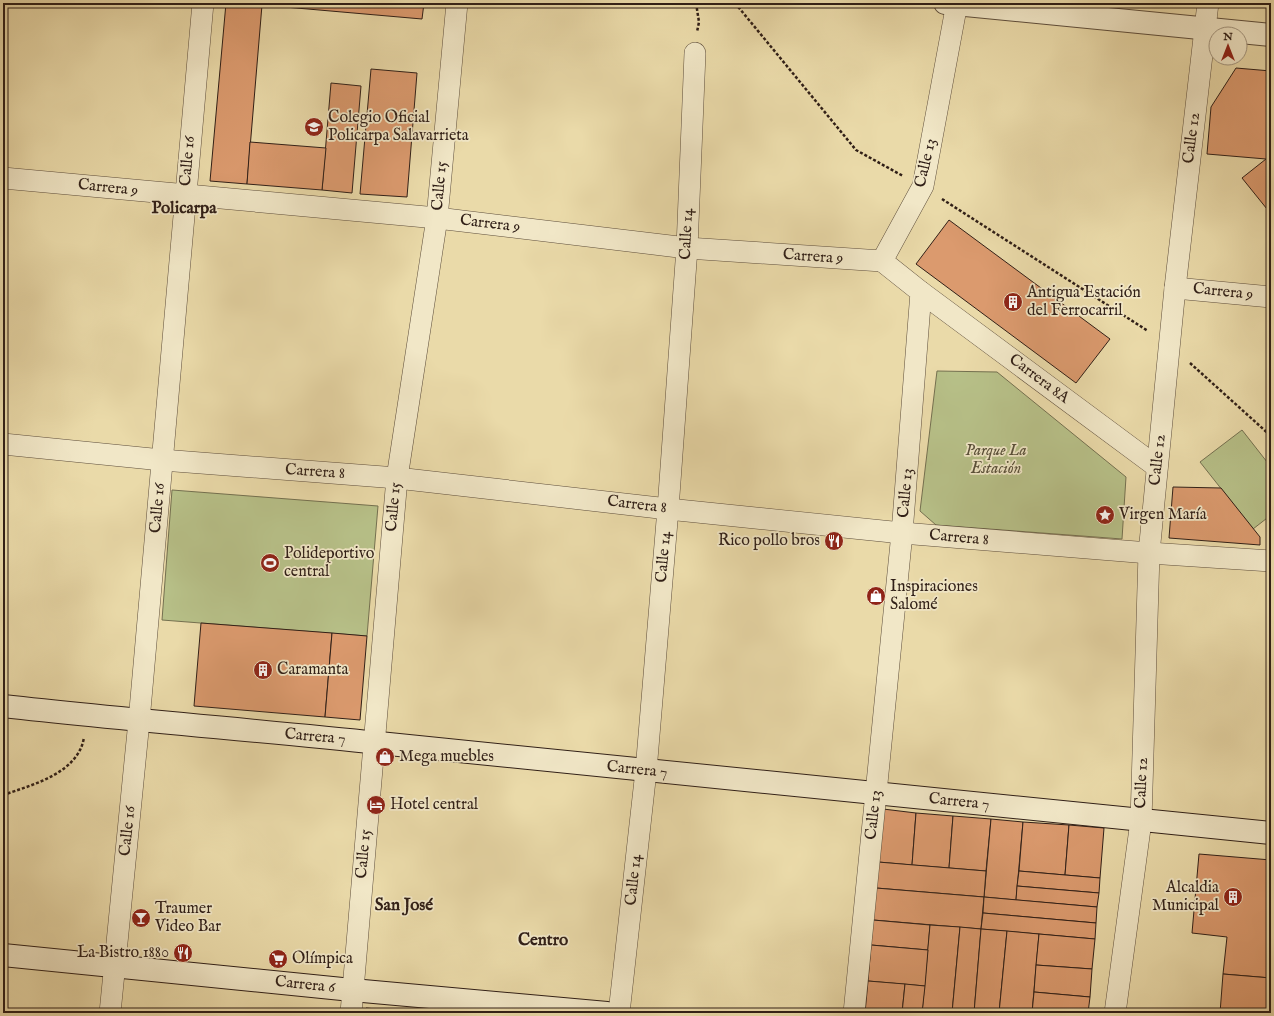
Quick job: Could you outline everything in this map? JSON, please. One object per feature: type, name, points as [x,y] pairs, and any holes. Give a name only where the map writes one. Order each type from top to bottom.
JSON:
[{"type":"main road","points":[[953,3],[1271,35]]},
{"type":"main road","name":"Carrera 7","points":[[3,706],[87,716],[374,742],[646,771],[1271,833]]},
{"type":"main road","name":"Carrera 6","points":[[3,955],[352,990],[607,1013]]},
{"type":"street","name":"Calle 16","points":[[110,1013],[139,721],[203,3]]},
{"type":"street","name":"Calle 15","points":[[351,1013],[397,478],[438,218],[457,3]]},
{"type":"street","name":"Calle 13","points":[[882,261],[923,186],[953,3]]},
{"type":"street","name":"Calle 12","points":[[1114,1013],[1140,821],[1149,553],[1174,288],[1208,3]]},
{"type":"street","name":"Calle 14","points":[[619,1013],[646,771],[668,509],[687,248],[695,52]]},
{"type":"street","name":"Carrera 9","points":[[3,178],[185,196],[438,218],[687,248],[882,261]]},
{"type":"street","points":[[882,261],[922,292]]},
{"type":"street","name":"Carrera 9","points":[[1174,288],[1271,297]]},
{"type":"street","name":"Calle 13","points":[[854,1013],[902,533],[922,292]]},
{"type":"street","name":"Carrera 8A","points":[[922,292],[1157,467]]},
{"type":"street","name":"Carrera 8","points":[[3,444],[162,460],[397,478],[668,509],[902,533],[1149,553],[1271,561]]},
{"type":"path","points":[[695,52],[699,22],[696,3]]},
{"type":"path","points":[[734,3],[856,150],[923,186],[1169,344],[1271,436]]},
{"type":"path","points":[[3,795],[54,776],[75,759],[84,740],[87,716]]},
{"type":"green space","name":"Parque La Estación","points":[[937,371],[997,372],[1126,477],[1122,539],[936,525],[920,511]]},
{"type":"green space","points":[[1242,430],[1271,467],[1271,515],[1253,529],[1200,462]]},
{"type":"green space","name":"Polideportivo central","points":[[172,490],[378,506],[367,636],[162,620]]},
{"type":"building","points":[[226,3],[262,5],[247,184],[210,181]]},
{"type":"building","points":[[239,3],[424,3],[422,19]]},
{"type":"building","points":[[1236,68],[1271,71],[1271,214],[1242,178],[1266,159],[1207,154],[1211,107]]},
{"type":"building","points":[[371,69],[417,73],[407,197],[360,194]]},
{"type":"building","points":[[331,83],[361,86],[352,193],[322,190]]},
{"type":"building","points":[[250,142],[326,148],[322,190],[247,184]]},
{"type":"building","name":"Antigua Estación del Ferrocarril","points":[[949,220],[1110,339],[1076,383],[916,264]]},
{"type":"building","points":[[1173,487],[1221,488],[1260,537],[1260,545],[1169,538]]},
{"type":"building","name":"Caramanta","points":[[201,623],[332,633],[325,717],[194,706]]},
{"type":"building","points":[[332,633],[367,636],[360,720],[325,717]]},
{"type":"building","points":[[883,809],[916,813],[912,865],[878,862]]},
{"type":"building","points":[[916,813],[953,816],[949,868],[912,865]]},
{"type":"building","points":[[953,816],[991,819],[986,871],[949,868]]},
{"type":"building","points":[[991,819],[1023,822],[1016,900],[984,897]]},
{"type":"building","points":[[1023,822],[1069,825],[1065,875],[1019,871]]},
{"type":"building","points":[[1069,825],[1104,828],[1100,878],[1065,875]]},
{"type":"building","name":"Alcaldia Municipal","points":[[1199,854],[1271,860],[1271,978],[1223,974],[1227,937],[1192,933]]},
{"type":"building","points":[[878,862],[986,871],[984,897],[876,888]]},
{"type":"building","points":[[1019,871],[1100,878],[1099,893],[1017,886]]},
{"type":"building","points":[[1017,886],[1099,893],[1097,907],[1016,900]]},
{"type":"building","points":[[876,888],[984,897],[981,929],[873,920]]},
{"type":"building","points":[[984,897],[1097,907],[1096,923],[983,913]]},
{"type":"building","points":[[983,913],[1096,923],[1095,939],[981,929]]},
{"type":"building","points":[[873,920],[930,925],[928,950],[871,945]]},
{"type":"building","points":[[930,925],[960,927],[952,1013],[922,1013]]},
{"type":"building","points":[[960,927],[981,929],[974,1013],[952,1013]]},
{"type":"building","points":[[981,929],[1007,931],[999,1013],[974,1013]]},
{"type":"building","points":[[1007,931],[1039,934],[1032,1013],[999,1013]]},
{"type":"building","points":[[1039,934],[1095,939],[1092,969],[1036,965]]},
{"type":"building","points":[[871,945],[928,950],[925,986],[868,981]]},
{"type":"building","points":[[1036,965],[1092,969],[1090,997],[1034,992]]},
{"type":"building","points":[[1223,974],[1271,978],[1271,1013],[1220,1013]]},
{"type":"building","points":[[868,981],[905,984],[902,1013],[865,1013]]},
{"type":"building","points":[[905,984],[925,986],[922,1013],[902,1013]]},
{"type":"building","points":[[1034,992],[1090,997],[1088,1013],[1032,1013]]},
{"type":"building","points":[[366,1008],[410,1012],[410,1013],[365,1013]]},
{"type":"place","name":"Colegio Oficial Policarpa Salavarrieta","points":[[314,127]]},
{"type":"place","name":"Antigua Estación del Ferrocarril","points":[[1013,302]]},
{"type":"place","name":"Virgen María","points":[[1105,515]]},
{"type":"place","name":"Rico pollo bros","points":[[834,541]]},
{"type":"place","name":"Polideportivo central","points":[[270,563]]},
{"type":"place","name":"Inspiraciones Salomé","points":[[876,596]]},
{"type":"place","name":"Caramanta","points":[[263,670]]},
{"type":"place","name":"Mega muebles","points":[[385,757]]},
{"type":"place","name":"Hotel central","points":[[376,805]]},
{"type":"place","name":"Alcaldia Municipal","points":[[1233,897]]},
{"type":"place","name":"Traumer Video Bar","points":[[141,918]]},
{"type":"place","name":"La Bistro 1880","points":[[183,953]]},
{"type":"place","name":"Olímpica","points":[[278,959]]},
{"type":"district","name":"Policarpa","points":[[184,208]]},
{"type":"district","name":"San José","points":[[404,905]]},
{"type":"district","name":"Centro","points":[[543,940]]}]
